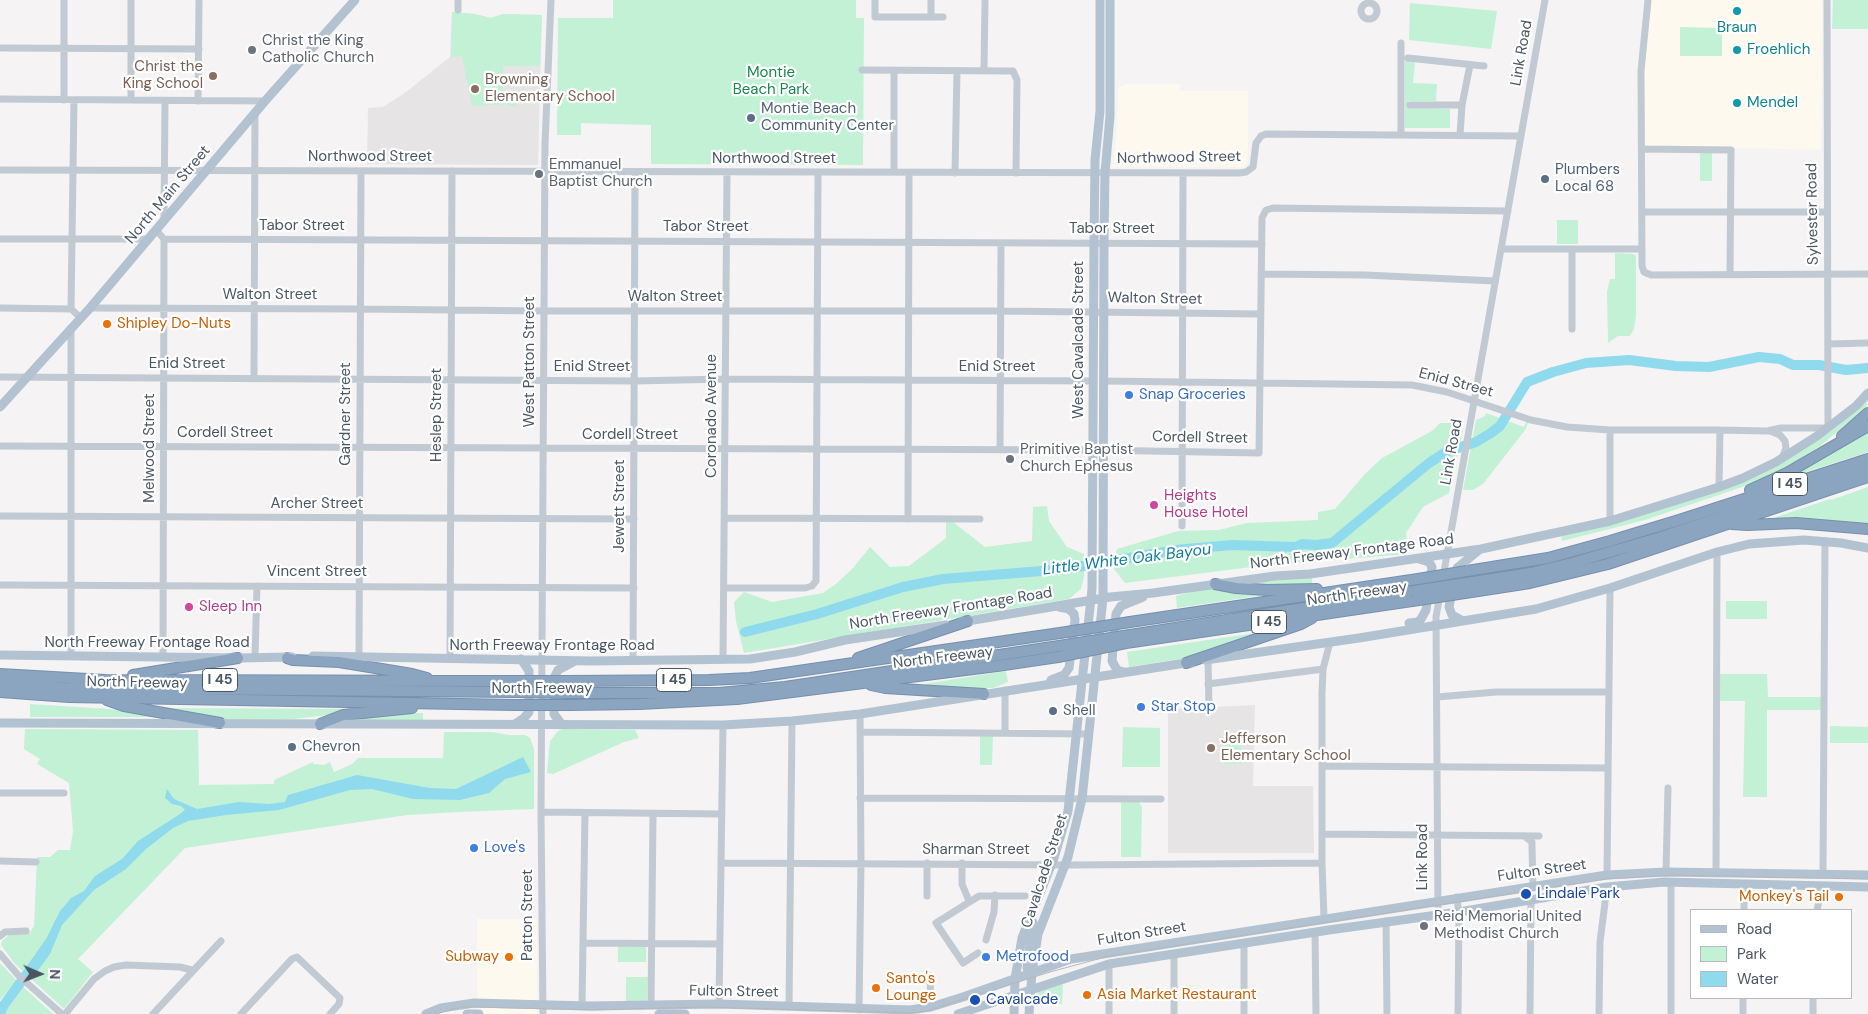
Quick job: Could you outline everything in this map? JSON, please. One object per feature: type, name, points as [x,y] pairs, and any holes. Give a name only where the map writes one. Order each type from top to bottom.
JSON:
[{"type":"highway","points":[[1822,453],[1868,413]]},
{"type":"highway","points":[[1711,509],[1787,473],[1868,426]]},
{"type":"highway","name":"North Freeway","points":[[0,674],[105,680],[440,682],[733,679],[831,667],[1363,588],[1548,558],[1670,523],[1868,459]]},
{"type":"highway","name":"North Freeway","points":[[1466,588],[1580,561],[1658,538],[1868,468]]},
{"type":"highway","name":"North Freeway","points":[[0,692],[98,697],[516,705],[639,704],[737,699],[1058,657],[1128,639],[1466,588],[1530,583],[1600,566],[1868,477]]},
{"type":"highway","points":[[1727,524],[1747,525],[1796,522],[1865,530]]},
{"type":"highway","points":[[1215,584],[1236,588],[1266,590],[1363,588]]},
{"type":"highway","name":"North Freeway","points":[[0,682],[63,688],[567,693],[719,692],[785,687],[1060,646],[1320,614],[1413,596]]},
{"type":"highway","points":[[1186,663],[1302,624],[1320,614]]},
{"type":"highway","points":[[831,667],[968,621]]},
{"type":"highway","points":[[105,680],[238,658]]},
{"type":"highway","points":[[287,658],[293,660],[339,662],[371,669],[412,674],[440,682]]},
{"type":"highway","points":[[865,683],[885,688],[984,694]]},
{"type":"highway","points":[[98,697],[124,706],[220,723]]},
{"type":"highway","points":[[320,724],[343,716],[407,709],[431,703]]},
{"type":"main road","name":"North Main Street","points":[[0,407],[90,308],[265,101],[355,0]]},
{"type":"main road","points":[[1101,2],[1107,6],[1110,4]]},
{"type":"main road","points":[[1101,2],[1106,12],[1106,38],[1108,43],[1111,43]]},
{"type":"main road","name":"West Cavalcade Street","points":[[1082,680],[1093,576],[1093,312],[1095,173],[1100,91],[1101,2]]},
{"type":"main road","name":"West Cavalcade Street","points":[[1095,678],[1103,598],[1104,242],[1105,173],[1111,91],[1110,4]]},
{"type":"main road","points":[[1100,91],[1111,91]]},
{"type":"main road","name":"North Freeway Frontage Road","points":[[0,655],[238,658],[287,658],[294,656],[578,660],[723,660],[775,656],[845,640],[1103,598],[1275,576],[1320,573],[1481,549],[1610,521],[1719,487],[1743,478],[1782,459],[1828,428],[1856,406],[1868,393]]},
{"type":"main road","points":[[1093,518],[1103,517]]},
{"type":"main road","points":[[0,723],[723,725],[792,721],[860,714],[1186,663],[1208,662],[1536,609],[1610,588],[1717,552],[1765,542],[1825,541],[1868,548]]},
{"type":"main road","points":[[1463,621],[1452,615],[1449,607],[1457,568],[1481,549]]},
{"type":"main road","points":[[1385,632],[1388,627],[1418,622],[1425,613],[1432,567],[1429,562],[1416,558]]},
{"type":"main road","points":[[1128,672],[1117,670],[1112,661],[1117,611],[1124,604],[1152,593]]},
{"type":"main road","points":[[1050,684],[1064,674],[1070,664],[1075,616],[1069,609],[1055,606]]},
{"type":"main road","points":[[515,724],[529,712],[529,671],[521,659]]},
{"type":"main road","points":[[562,725],[554,714],[554,676],[558,670],[578,660]]},
{"type":"main road","name":"Cavalcade Street","points":[[1029,973],[1038,934],[1065,865],[1076,829],[1082,799],[1095,678]]},
{"type":"main road","name":"Cavalcade Street","points":[[1014,1014],[1015,978],[1022,938],[1052,864],[1065,824],[1070,799],[1082,680]]},
{"type":"main road","points":[[1050,684],[1068,687],[1079,700]]},
{"type":"main road","name":"Fulton Street","points":[[426,1014],[441,1008],[463,1004],[719,1004],[859,1010],[910,1010],[931,1007],[1071,959],[1608,875],[1716,872],[1868,875]]},
{"type":"main road","name":"Fulton Street","points":[[958,1014],[1109,964],[1386,921],[1459,912],[1607,887],[1671,882],[1868,887]]},
{"type":"main road","points":[[1029,1014],[1030,990],[1027,986],[1030,933],[1037,902]]},
{"type":"main road","points":[[467,1014],[479,1014]]},
{"type":"main road","name":"Fulton Street","points":[[659,1014],[685,1014]]},
{"type":"street","points":[[64,0],[64,100]]},
{"type":"street","points":[[131,0],[131,100]]},
{"type":"street","points":[[198,101],[199,0]]},
{"type":"street","points":[[458,0],[458,10]]},
{"type":"street","name":"West Patton Street","points":[[542,725],[544,242],[551,0]]},
{"type":"street","points":[[875,0],[875,17],[943,17]]},
{"type":"street","points":[[931,0],[931,18]]},
{"type":"street","points":[[984,70],[985,0]]},
{"type":"street","name":"Link Road","points":[[1438,914],[1436,617],[1545,0]]},
{"type":"street","points":[[1648,0],[1641,71],[1642,249],[1644,272],[1651,275],[1868,274]]},
{"type":"street","name":"Sylvester Road","points":[[1827,0],[1828,428]]},
{"type":"street","points":[[1401,43],[1401,135]]},
{"type":"street","points":[[0,48],[198,49]]},
{"type":"street","points":[[1408,58],[1484,66]]},
{"type":"street","points":[[1460,135],[1462,105],[1470,65]]},
{"type":"street","points":[[862,70],[1013,71],[1017,80],[1016,173]]},
{"type":"street","points":[[894,70],[894,172]]},
{"type":"street","points":[[955,173],[956,70]]},
{"type":"street","points":[[0,99],[265,101]]},
{"type":"street","points":[[71,308],[74,100]]},
{"type":"street","points":[[164,220],[165,101]]},
{"type":"street","points":[[1410,104],[1462,105]]},
{"type":"street","points":[[254,378],[255,114]]},
{"type":"street","name":"Northwood Street","points":[[0,170],[255,169],[818,173],[1246,172],[1254,164],[1255,147],[1258,140],[1266,134],[1522,136]]},
{"type":"street","points":[[1642,149],[1731,150],[1730,274]]},
{"type":"street","name":"Gardner Street","points":[[359,657],[361,170]]},
{"type":"street","name":"Heslep Street","points":[[450,658],[452,171]]},
{"type":"street","name":"Jewett Street","points":[[634,660],[636,172]]},
{"type":"street","name":"Coronado Avenue","points":[[723,660],[726,518],[727,172]]},
{"type":"street","points":[[725,588],[805,588],[816,584],[818,173]]},
{"type":"street","points":[[908,519],[909,173]]},
{"type":"street","points":[[1182,526],[1183,173]]},
{"type":"street","points":[[1259,383],[1262,218],[1266,210],[1273,208],[1508,211]]},
{"type":"street","points":[[1642,212],[1826,212]]},
{"type":"street","points":[[156,230],[164,239]]},
{"type":"street","points":[[0,239],[148,239]]},
{"type":"street","name":"Tabor Street","points":[[164,239],[544,242],[726,240],[1262,244]]},
{"type":"street","name":"Melwood Street","points":[[163,657],[164,239]]},
{"type":"street","points":[[1000,243],[1000,450]]},
{"type":"street","points":[[1501,249],[1642,249]]},
{"type":"street","points":[[1572,249],[1572,329]]},
{"type":"street","points":[[1261,274],[1365,275],[1495,281]]},
{"type":"street","points":[[0,308],[71,308],[81,318]]},
{"type":"street","name":"Walton Street","points":[[90,308],[452,311],[1000,311],[1260,314]]},
{"type":"street","points":[[71,328],[71,656]]},
{"type":"street","points":[[1828,347],[1868,343]]},
{"type":"street","name":"Enid Street","points":[[0,377],[634,381],[726,379],[1093,381]]},
{"type":"street","name":"Enid Street","points":[[1104,381],[1412,385],[1447,392],[1522,416],[1567,427],[1610,430],[1828,428]]},
{"type":"street","name":"Cordell Street","points":[[0,446],[1103,450],[1259,453],[1259,383]]},
{"type":"street","points":[[1610,430],[1610,521]]},
{"type":"street","points":[[1719,487],[1720,430]]},
{"type":"street","points":[[1767,430],[1777,433],[1785,441],[1786,448],[1782,459]]},
{"type":"street","name":"Archer Street","points":[[0,516],[634,519]]},
{"type":"street","points":[[726,518],[980,519]]},
{"type":"street","points":[[1823,874],[1825,541]]},
{"type":"street","points":[[1716,872],[1717,552]]},
{"type":"street","name":"Vincent Street","points":[[0,585],[634,588]]},
{"type":"street","points":[[255,657],[257,586]]},
{"type":"street","points":[[1608,875],[1610,588]]},
{"type":"street","points":[[1324,918],[1322,863],[1323,669],[1330,642]]},
{"type":"street","points":[[1208,662],[1208,706]]},
{"type":"street","points":[[1208,684],[1323,669]]},
{"type":"street","points":[[1005,733],[1006,690]]},
{"type":"street","points":[[1437,697],[1496,692],[1609,692]]},
{"type":"street","points":[[859,1010],[861,864],[860,714]]},
{"type":"street","points":[[789,1007],[792,721]]},
{"type":"street","name":"Patton Street","points":[[542,725],[542,1014]]},
{"type":"street","points":[[719,1004],[723,725]]},
{"type":"street","points":[[861,732],[1089,734]]},
{"type":"street","points":[[1322,766],[1608,768]]},
{"type":"street","points":[[1666,872],[1668,788]]},
{"type":"street","points":[[0,793],[64,793]]},
{"type":"street","points":[[860,798],[1161,799]]},
{"type":"street","points":[[541,812],[722,814]]},
{"type":"street","points":[[582,1005],[585,813]]},
{"type":"street","points":[[651,1004],[653,814]]},
{"type":"street","points":[[1322,834],[1539,836]]},
{"type":"street","points":[[1524,836],[1532,842],[1532,888]]},
{"type":"street","points":[[0,861],[36,862]]},
{"type":"street","name":"Sharman Street","points":[[721,863],[1065,865],[1322,863]]},
{"type":"street","points":[[927,863],[927,896]]},
{"type":"street","points":[[962,863],[962,884],[968,901]]},
{"type":"street","points":[[1671,882],[1671,1014]]},
{"type":"street","points":[[1744,884],[1744,909]]},
{"type":"street","points":[[1600,1014],[1600,942],[1607,887]]},
{"type":"street","points":[[1817,909],[1822,887]]},
{"type":"street","points":[[986,940],[994,912],[995,895]]},
{"type":"street","points":[[978,953],[963,963],[936,923],[968,901],[979,896],[1025,896]]},
{"type":"street","points":[[1457,898],[1459,912],[1458,1014]]},
{"type":"street","points":[[1530,1014],[1531,900]]},
{"type":"street","points":[[1386,921],[1387,1014]]},
{"type":"street","points":[[0,936],[5,932],[26,931]]},
{"type":"street","points":[[1315,932],[1316,1014]]},
{"type":"street","points":[[153,1014],[221,941]]},
{"type":"street","points":[[583,943],[720,944]]},
{"type":"street","points":[[1244,943],[1244,1014]]},
{"type":"street","points":[[1174,954],[1174,1014]]},
{"type":"street","points":[[0,955],[19,976],[64,1014],[94,979],[114,967],[126,965],[180,966],[192,970]]},
{"type":"street","points":[[241,1014],[292,959],[297,957],[339,995],[340,1001],[332,1012]]},
{"type":"street","points":[[1109,964],[1109,1014]]},
{"type":"street","points":[[930,976],[931,1007]]},
{"type":"street","points":[[1743,999],[1743,1014]]},
{"type":"street","points":[[1813,999],[1813,1014]]},
{"type":"shaded area","points":[[1651,0],[1822,0],[1821,150],[1645,145],[1644,62]]},
{"type":"shaded area","name":"Browning Elementary School","points":[[452,12],[475,14],[491,18],[503,14],[542,15],[538,165],[367,164],[368,108],[383,107],[406,92],[450,57]]},
{"type":"shaded area","points":[[1128,84],[1180,84],[1180,91],[1248,91],[1248,156],[1246,163],[1243,167],[1113,167],[1117,129],[1118,87]]},
{"type":"shaded area","name":"Jefferson Elementary School","points":[[1255,705],[1253,786],[1313,786],[1314,853],[1168,853],[1168,709]]},
{"type":"shaded area","points":[[477,919],[537,919],[537,1014],[477,1014]]},
{"type":"green space","name":"Montie Beach Park","points":[[613,0],[856,0],[856,18],[864,18],[863,165],[651,164],[651,125],[581,123],[581,135],[557,135],[558,18],[613,18]]},
{"type":"green space","points":[[1833,0],[1868,0],[1868,29],[1832,29]]},
{"type":"green space","points":[[1410,3],[1497,11],[1491,49],[1409,40]]},
{"type":"green space","points":[[452,12],[475,14],[491,18],[503,14],[542,15],[540,66],[503,66],[503,91],[518,91],[517,106],[508,106],[508,104],[472,106],[462,56],[451,57]]},
{"type":"green space","points":[[1680,27],[1722,28],[1722,56],[1680,56]]},
{"type":"green space","points":[[1405,60],[1415,61],[1413,83],[1437,84],[1436,101],[1408,101],[1408,108],[1450,109],[1450,128],[1405,128]]},
{"type":"green space","points":[[1700,153],[1712,153],[1712,181],[1700,181]]},
{"type":"green space","points":[[1557,220],[1578,220],[1578,244],[1557,244]]},
{"type":"green space","points":[[1615,253],[1633,254],[1636,256],[1636,315],[1634,329],[1630,336],[1618,336],[1608,343],[1607,292],[1610,279],[1615,279]]},
{"type":"green space","points":[[1868,399],[1866,408],[1820,446],[1787,467],[1751,484],[1645,520],[1562,541],[1561,536],[1787,460],[1831,431]]},
{"type":"green space","points":[[1486,413],[1524,427],[1527,420],[1529,421],[1525,430],[1483,484],[1473,490],[1463,490],[1476,420],[1485,416]]},
{"type":"green space","points":[[1440,423],[1453,423],[1463,430],[1449,493],[1423,507],[1406,533],[1407,554],[1259,566],[1125,583],[1114,569],[1117,549],[1178,531],[1219,530],[1247,523],[1318,520],[1318,512],[1335,509],[1365,474],[1382,458],[1432,431]]},
{"type":"green space","points":[[1868,431],[1868,452],[1784,479]]},
{"type":"green space","points":[[1868,487],[1868,524],[1777,519],[1776,517],[1831,500]]},
{"type":"green space","points":[[1047,506],[1049,521],[1067,547],[1084,554],[1084,577],[1081,589],[1069,599],[744,653],[736,621],[734,602],[744,592],[772,602],[823,593],[853,568],[870,547],[890,567],[909,566],[946,538],[946,522],[953,522],[985,547],[1032,541],[1033,507]]},
{"type":"green space","points":[[1312,578],[1312,583],[1310,584],[1274,586],[1238,583],[1269,579]]},
{"type":"green space","points":[[1219,588],[1264,595],[1177,608],[1176,596],[1198,590]]},
{"type":"green space","points":[[1726,601],[1767,601],[1767,619],[1726,619]]},
{"type":"green space","points":[[1255,633],[1256,635],[1186,658],[1129,667],[1127,652]]},
{"type":"green space","points":[[1006,671],[1008,682],[993,688],[946,688],[924,684]]},
{"type":"green space","points":[[1720,674],[1767,674],[1768,697],[1823,697],[1822,710],[1767,710],[1767,797],[1743,797],[1745,701],[1720,701]]},
{"type":"green space","points":[[30,704],[109,709],[169,717],[30,717]]},
{"type":"green space","points":[[162,708],[357,709],[356,712],[293,719],[222,719],[162,711]]},
{"type":"green space","points":[[423,713],[423,720],[355,720],[355,718]]},
{"type":"green space","points":[[1830,726],[1868,727],[1868,743],[1830,743]]},
{"type":"green space","points":[[1123,727],[1160,728],[1160,767],[1122,767]]},
{"type":"green space","points":[[25,729],[198,730],[199,785],[274,784],[274,780],[313,762],[313,764],[324,765],[330,762],[334,772],[352,764],[358,758],[443,758],[444,732],[492,732],[525,735],[530,738],[534,749],[534,809],[407,815],[185,848],[78,959],[93,972],[64,1009],[15,964],[1,945],[2,941],[9,935],[29,934],[34,926],[37,857],[50,857],[58,850],[70,850],[73,831],[69,783],[37,764],[40,759],[24,749]]},
{"type":"green space","points":[[565,729],[635,730],[639,738],[624,742],[553,774],[547,773],[550,741],[558,731]]},
{"type":"green space","points":[[980,735],[993,735],[992,765],[980,765]]},
{"type":"green space","points":[[1224,738],[1241,738],[1241,764],[1224,764],[1222,752]]},
{"type":"green space","points":[[1121,802],[1139,802],[1142,807],[1141,857],[1121,857]]},
{"type":"green space","points":[[618,945],[646,945],[646,962],[618,962]]},
{"type":"green space","points":[[0,963],[17,981],[0,1000]]},
{"type":"green space","points":[[626,977],[648,977],[646,1002],[626,1002]]},
{"type":"green space","points":[[1063,984],[1062,1004],[1037,1005],[1037,1000],[1040,1000],[1040,996],[1036,995],[1039,991]]},
{"type":"green space","points":[[23,987],[53,1014],[4,1014]]},
{"type":"water","points":[[523,757],[531,772],[505,779],[489,793],[460,800],[413,799],[372,789],[350,790],[279,810],[188,821],[173,828],[146,849],[126,869],[94,890],[62,925],[50,954],[33,977],[21,989],[15,983],[46,939],[60,911],[71,898],[84,891],[95,876],[122,859],[138,841],[185,810],[181,806],[172,804],[165,798],[167,789],[174,799],[197,809],[239,802],[269,804],[285,802],[288,795],[357,775],[430,788],[456,789]]},
{"type":"waterway","name":"Little White Oak Bayou","points":[[745,632],[817,614],[903,587],[943,579],[1066,569],[1175,550],[1232,545],[1296,547],[1302,544],[1332,543],[1429,463],[1446,452],[1476,442],[1500,426],[1527,382],[1553,372],[1586,363],[1629,360],[1676,366],[1709,367],[1759,357],[1780,359],[1793,365],[1819,365],[1846,370],[1868,368]]},
{"type":"waterway","name":"Little White Oak Bayou","points":[[0,1013],[26,975]]},
{"type":"tram line","points":[[435,1014],[462,1007],[594,1010],[703,1007],[914,1013],[1109,956],[1606,879],[1672,875],[1868,879]]},
{"type":"place","name":"Braun","points":[[1737,11]]},
{"type":"place","name":"Christ the King Catholic Church","points":[[252,50]]},
{"type":"place","name":"Froehlich","points":[[1737,50]]},
{"type":"place","name":"Christ the King School","points":[[213,76]]},
{"type":"place","name":"Browning Elementary School","points":[[475,89]]},
{"type":"place","name":"Mendel","points":[[1737,103]]},
{"type":"place","name":"Montie Beach Community Center","points":[[751,118]]},
{"type":"place","name":"Emmanuel Baptist Church","points":[[539,174]]},
{"type":"place","name":"Plumbers Local 68","points":[[1545,179]]},
{"type":"place","name":"Shipley Do-Nuts","points":[[107,324]]},
{"type":"place","name":"Snap Groceries","points":[[1129,395]]},
{"type":"place","name":"Primitive Baptist Church Ephesus","points":[[1010,459]]},
{"type":"place","name":"Heights House Hotel","points":[[1154,505]]},
{"type":"place","name":"Sleep Inn","points":[[189,607]]},
{"type":"place","name":"Star Stop","points":[[1141,707]]},
{"type":"place","name":"Shell","points":[[1053,711]]},
{"type":"place","name":"Chevron","points":[[292,747]]},
{"type":"place","name":"Jefferson Elementary School","points":[[1211,748]]},
{"type":"place","name":"Love's","points":[[474,848]]},
{"type":"place","name":"Lindale Park","points":[[1526,894]]},
{"type":"place","name":"Monkey's Tail","points":[[1839,897]]},
{"type":"place","name":"Reid Memorial United Methodist Church","points":[[1424,926]]},
{"type":"place","name":"Subway","points":[[509,957]]},
{"type":"place","name":"Metrofood","points":[[986,957]]},
{"type":"place","name":"Santo's Lounge","points":[[876,988]]},
{"type":"place","name":"Asia Market Restaurant","points":[[1087,995]]},
{"type":"place","name":"Cavalcade","points":[[975,1000]]}]
